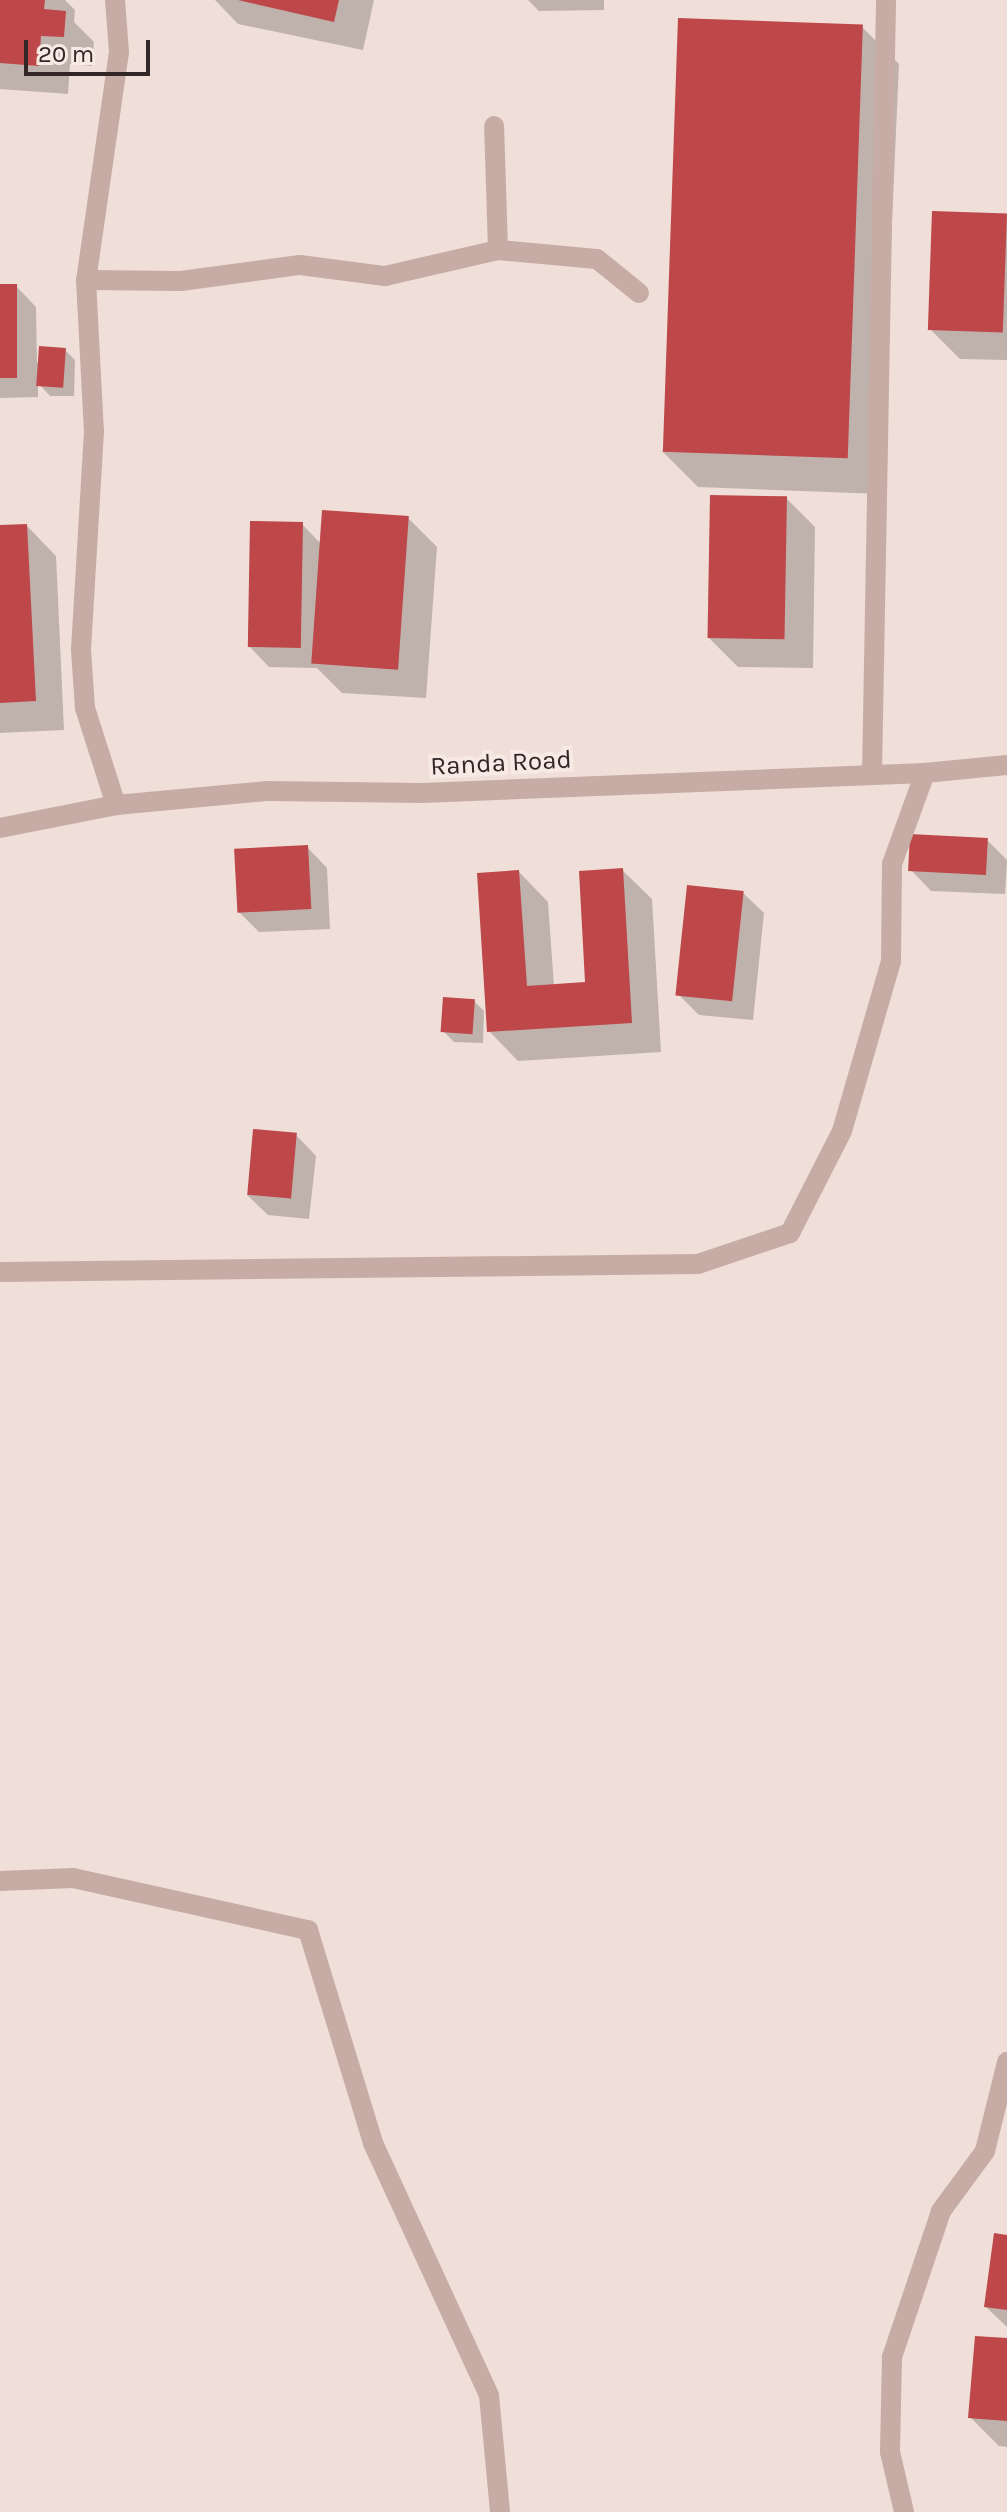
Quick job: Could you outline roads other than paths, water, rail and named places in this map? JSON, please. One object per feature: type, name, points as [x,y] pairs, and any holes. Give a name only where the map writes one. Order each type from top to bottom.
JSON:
[{"type":"street","points":[[115,0],[119,52],[86,280],[94,431],[82,665],[85,708],[116,805]]},
{"type":"street","points":[[872,774],[886,0]]},
{"type":"street","points":[[494,126],[498,250]]},
{"type":"street","points":[[86,280],[181,281],[300,265],[385,276],[498,250],[597,259],[639,293]]},
{"type":"street","name":"Randa Road","points":[[0,828],[116,805],[267,791],[422,793],[925,773],[1007,765]]},
{"type":"street","points":[[0,1272],[698,1264],[790,1233],[842,1131],[891,961],[892,864],[925,773]]},
{"type":"street","points":[[0,1881],[73,1878],[308,1930],[373,2143],[489,2395],[500,2512]]},
{"type":"street","points":[[904,2512],[890,2452],[892,2357],[941,2211],[985,2151],[1007,2062]]}]
